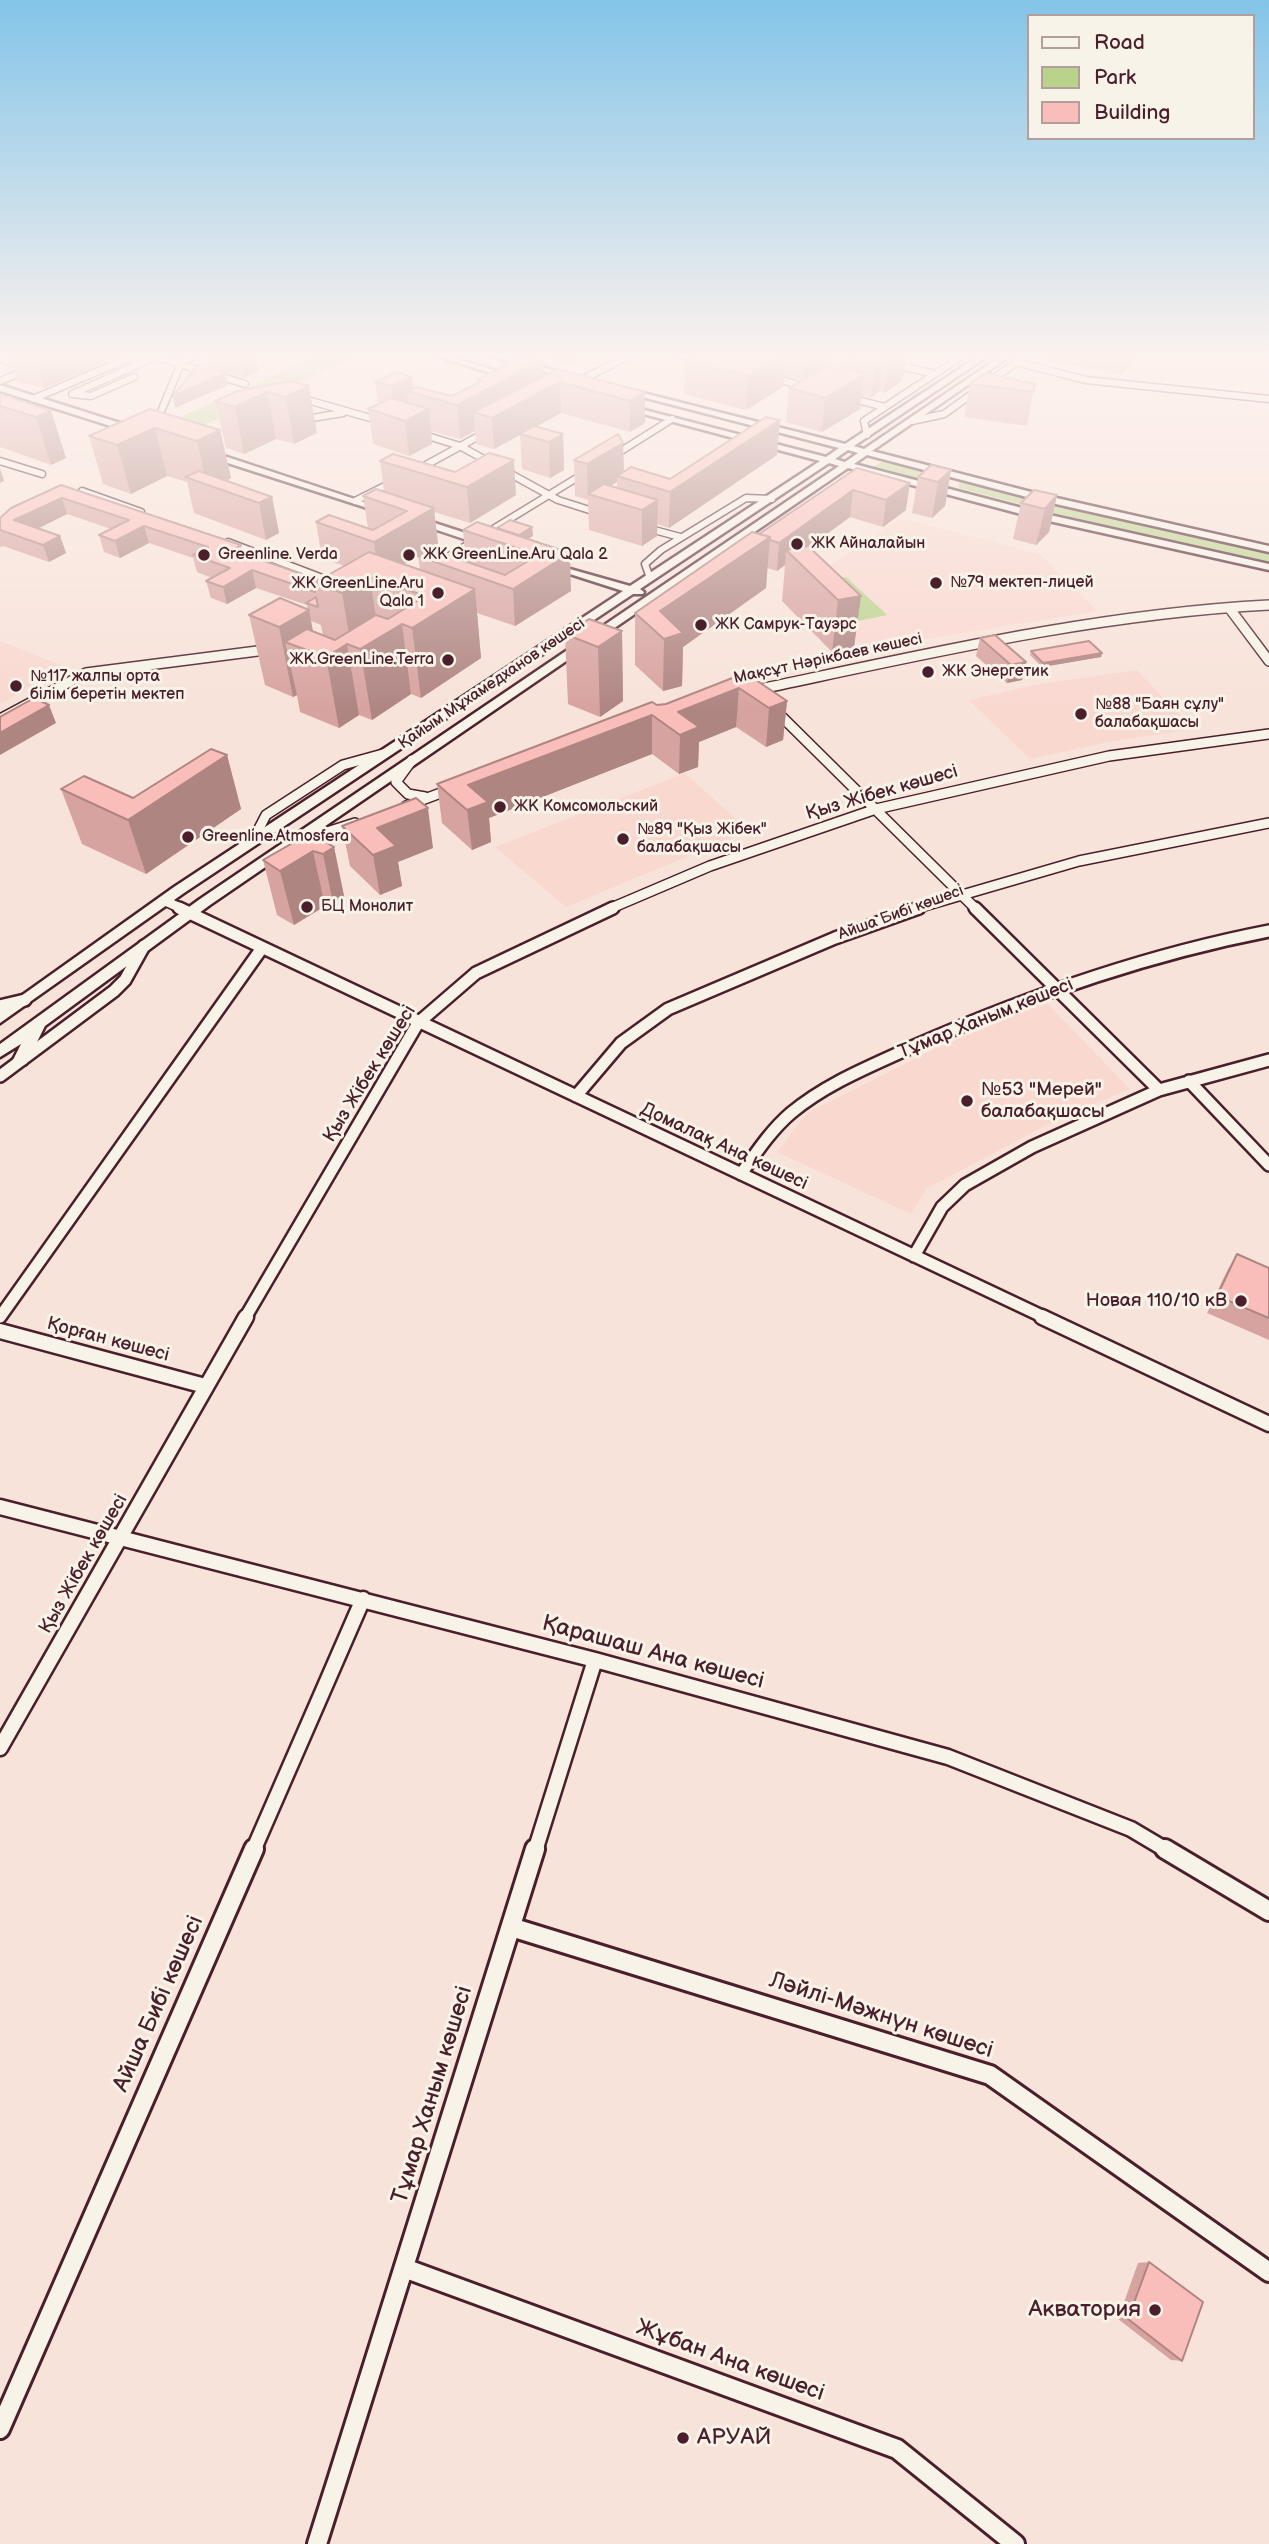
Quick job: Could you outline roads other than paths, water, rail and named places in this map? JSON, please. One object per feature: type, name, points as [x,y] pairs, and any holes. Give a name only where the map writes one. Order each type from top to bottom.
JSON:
[{"type":"main road","points":[[268,473],[391,513]]},
{"type":"main road","name":"Қайым Мұхамедханов көшесі","points":[[0,1018],[165,901],[383,754],[812,473]]},
{"type":"main road","name":"Қайым Мұхамедханов көшесі","points":[[0,1052],[189,913],[836,473]]},
{"type":"main road","points":[[877,473],[1076,525],[1269,567]]},
{"type":"main road","points":[[951,473],[1150,524],[1269,550]]},
{"type":"main road","points":[[960,494],[953,484],[972,478]]},
{"type":"main road","points":[[404,517],[501,548]]},
{"type":"main road","points":[[538,560],[652,596]]},
{"type":"main road","points":[[21,1060],[39,1024]]},
{"type":"street","points":[[39,473],[43,474]]},
{"type":"street","points":[[355,501],[409,473]]},
{"type":"street","points":[[510,473],[551,495],[608,516]]},
{"type":"street","points":[[423,571],[587,473]]},
{"type":"street","points":[[82,491],[145,513]]},
{"type":"street","points":[[650,578],[645,564],[647,559],[680,537],[746,498],[772,499]]},
{"type":"street","points":[[632,523],[680,537]]},
{"type":"street","points":[[220,539],[347,587]]},
{"type":"street","name":"Мақсұт Нәрікбаев көшесі","points":[[748,692],[1001,638],[1211,608],[1269,605]]},
{"type":"street","points":[[1230,609],[1269,661]]},
{"type":"street","points":[[0,719],[86,673],[289,646]]},
{"type":"street","points":[[748,692],[876,809],[1159,1090]]},
{"type":"street","name":"Қыз Жібек көшесі","points":[[0,1748],[205,1386],[418,1023],[476,973],[547,938],[710,866],[876,809],[1109,756],[1269,734]]},
{"type":"street","points":[[413,759],[396,782],[401,791],[413,797],[429,797]]},
{"type":"street","points":[[392,810],[468,783]]},
{"type":"street","points":[[289,844],[361,821]]},
{"type":"street","name":"Айша Бибі көшесі","points":[[576,1096],[625,1041],[652,1018],[828,940],[960,891],[1099,854],[1269,823]]},
{"type":"street","name":"Домалақ Ана көшесі","points":[[165,901],[1269,1424]]},
{"type":"street","name":"Тұмар Ханым көшесі","points":[[741,1174],[772,1132],[791,1112],[817,1094],[956,1027],[1055,989],[1180,950],[1269,930]]},
{"type":"street","points":[[0,1076],[114,991],[125,980],[144,946]]},
{"type":"street","points":[[0,1317],[262,948]]},
{"type":"street","points":[[0,1006],[26,1000]]},
{"type":"street","points":[[914,1256],[942,1207],[965,1185],[1032,1147],[1159,1090],[1269,1060]]},
{"type":"street","points":[[1189,1081],[1269,1166]]},
{"type":"street","name":"Қорған көшесі","points":[[0,1331],[205,1386]]},
{"type":"street","name":"Қарашаш Ана көшесі","points":[[0,1507],[595,1660],[948,1757],[1131,1829],[1269,1911]]},
{"type":"street","name":"Айша Бибі көшесі","points":[[0,2429],[362,1599]]},
{"type":"street","name":"Тұмар Ханым көшесі","points":[[317,2544],[595,1660]]},
{"type":"street","name":"Ләйлі-Мәжнүн көшесі","points":[[511,1927],[990,2075],[1269,2272]]},
{"type":"street","name":"Жұбан Ана көшесі","points":[[404,2268],[897,2448],[1015,2544]]},
{"type":"place","name":"ЖК Айналайын","points":[[797,544]]},
{"type":"place","name":"Greenline. Verda","points":[[204,555]]},
{"type":"place","name":"ЖК GreenLine.Aru Qala 2","points":[[409,555]]},
{"type":"place","name":"№79 мектеп-лицей","points":[[936,583]]},
{"type":"place","name":"ЖК GreenLine.Aru Qala 1","points":[[438,593]]},
{"type":"place","name":"ЖК Самрук-Тауэрс","points":[[701,625]]},
{"type":"place","name":"ЖК.GreenLine.Terra","points":[[448,660]]},
{"type":"place","name":"ЖК Энергетик","points":[[928,672]]},
{"type":"place","name":"№117 жалпы орта білім беретін мектеп","points":[[16,686]]},
{"type":"place","name":"№88 \"Баян сұлу\" балабақшасы","points":[[1081,714]]},
{"type":"place","name":"ЖК Комсомольский","points":[[500,807]]},
{"type":"place","name":"Greenline.Atmosfera","points":[[188,837]]},
{"type":"place","name":"№89 \"Қыз Жібек\" балабақшасы","points":[[623,839]]},
{"type":"place","name":"БЦ Монолит","points":[[307,907]]},
{"type":"place","name":"№53 \"Мерей\" балабақшасы","points":[[967,1101]]},
{"type":"place","name":"Новая 110/10 кВ","points":[[1241,1301]]},
{"type":"place","name":"Акватория","points":[[1155,2310]]},
{"type":"place","name":"АРУАЙ","points":[[683,2438]]}]
